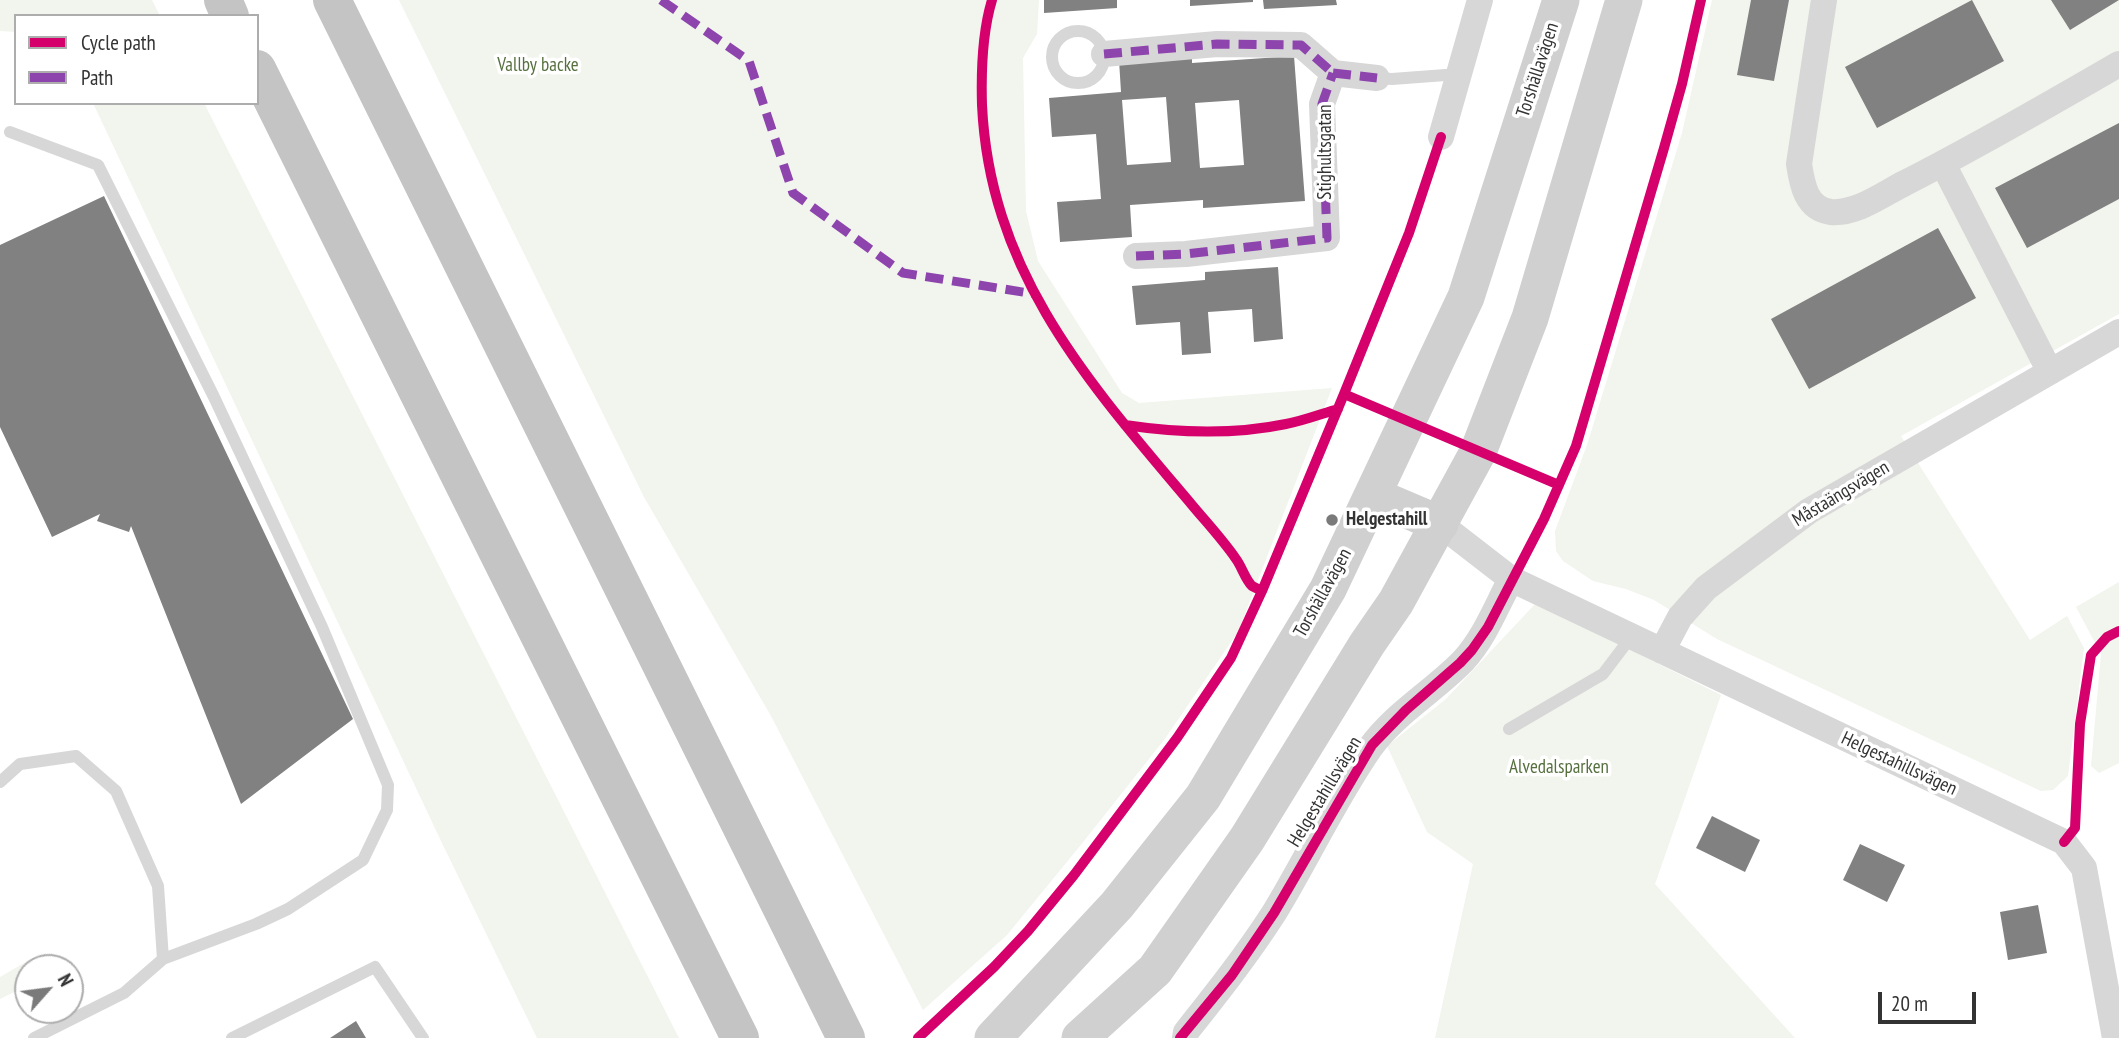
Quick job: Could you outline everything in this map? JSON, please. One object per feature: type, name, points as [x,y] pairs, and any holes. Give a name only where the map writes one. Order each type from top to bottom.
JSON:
[{"type":"highway","points":[[332,0],[846,1038]]},
{"type":"highway","points":[[259,73],[740,1038]]},
{"type":"main road","name":"Torshällavägen","points":[[993,1038],[1117,905],[1203,797],[1328,589],[1466,297],[1561,0]]},
{"type":"main road","points":[[1080,1038],[1154,970],[1247,839],[1367,644],[1396,602],[1478,452],[1530,318],[1624,0]]},
{"type":"main road","points":[[1374,496],[1440,524]]},
{"type":"street","points":[[1441,137],[1479,0]]},
{"type":"street","points":[[1824,0],[1799,164],[1802,189],[1814,205],[1830,212],[1851,210],[1943,164],[2119,65]]},
{"type":"street","points":[[1104,54],[1217,44],[1301,45],[1333,73],[1377,78]]},
{"type":"street","name":"Stighultsgatan","points":[[1136,256],[1213,251],[1327,238],[1322,104],[1333,73]]},
{"type":"street","points":[[1943,164],[2050,372]]},
{"type":"street","name":"Måstaängsvägen","points":[[1662,651],[1680,617],[1706,588],[1809,511],[2119,332]]},
{"type":"street","name":"Helgestahillsvägen","points":[[1440,524],[1511,579],[2064,842],[2084,868],[2115,1038]]},
{"type":"street","name":"Helgestahillsvägen","points":[[1185,1038],[1186,1032],[1231,975],[1274,913],[1372,745],[1472,650],[1488,626],[1511,579]]},
{"type":"lane","points":[[1070,31],[1093,34],[1104,54],[1100,72],[1083,83],[1065,80],[1052,65],[1053,45],[1070,31]]},
{"type":"lane","points":[[1377,78],[1459,74]]},
{"type":"lane","points":[[10,132],[98,165],[214,397],[322,627],[388,785],[387,810],[363,860],[288,909],[256,925],[163,958],[124,993],[34,1038]]},
{"type":"lane","points":[[1509,729],[1603,674],[1632,637]]},
{"type":"lane","points":[[0,782],[20,764],[76,756],[116,791],[158,886],[163,958]]},
{"type":"lane","points":[[232,1038],[374,967],[423,1038]]},
{"type":"green space","points":[[0,0],[152,0],[159,14],[14,14],[14,32],[0,31]]},
{"type":"green space","name":"Vallby backe","points":[[399,0],[1039,0],[1037,34],[1023,58],[1026,211],[1038,261],[1122,393],[1139,403],[1332,388],[1238,632],[1164,740],[1007,935],[923,1010],[771,716],[644,497]]},
{"type":"green space","points":[[1712,0],[2119,0],[2119,314],[1901,436],[2030,640],[2067,616],[2084,648],[2068,776],[2053,790],[2041,791],[1717,639],[1654,600],[1626,589],[1593,581],[1563,561],[1556,551],[1555,531],[1587,445],[1682,133]]},
{"type":"green space","points":[[94,105],[205,105],[679,1038],[537,1038],[441,841]]},
{"type":"green space","points":[[2119,582],[2119,763],[2099,773],[2091,766],[2101,654],[2076,607]]},
{"type":"green space","name":"Alvedalsparken","points":[[1536,603],[1721,695],[1655,884],[1795,1038],[1435,1038],[1473,864],[1427,832],[1387,746],[1446,699]]},
{"type":"green space","points":[[14,969],[14,992],[0,999],[0,977]]},
{"type":"building","points":[[1044,0],[1117,0],[1117,8],[1044,13]]},
{"type":"building","points":[[1190,0],[1253,0],[1253,2],[1190,6]]},
{"type":"building","points":[[1263,0],[1336,0],[1337,5],[1264,9]]},
{"type":"building","points":[[1751,0],[1789,0],[1774,81],[1737,75]]},
{"type":"building","points":[[1972,0],[2004,61],[1877,128],[1845,67]]},
{"type":"building","points":[[2051,0],[2119,0],[2070,30]]},
{"type":"building","points":[[1192,55],[1192,63],[1294,56],[1305,201],[1203,208],[1203,200],[1130,205],[1132,237],[1060,242],[1057,202],[1101,199],[1096,134],[1052,137],[1049,98],[1121,92],[1119,60]],"holes":[[[1166,97],[1171,162],[1127,165],[1122,100]],[[1239,100],[1244,165],[1200,168],[1195,103]]]},
{"type":"building","points":[[2119,123],[2119,199],[2027,248],[1995,188]]},
{"type":"building","points":[[104,196],[353,719],[241,804],[131,526],[129,532],[97,521],[100,514],[52,537],[0,427],[0,245]]},
{"type":"building","points":[[1938,228],[1976,298],[1809,389],[1771,319]]},
{"type":"building","points":[[1278,267],[1283,339],[1254,342],[1252,309],[1208,312],[1211,353],[1182,355],[1180,322],[1136,325],[1132,286],[1205,280],[1205,272]]},
{"type":"building","points":[[1712,816],[1760,840],[1745,872],[1696,848]]},
{"type":"building","points":[[1860,844],[1905,865],[1887,902],[1843,880]]},
{"type":"building","points":[[2038,905],[2047,953],[2008,960],[2000,912]]},
{"type":"building","points":[[356,1021],[366,1038],[330,1038]]},
{"type":"marked path","points":[[661,0],[749,61],[793,193],[903,273],[1035,294]]},
{"type":"marked path","points":[[1104,54],[1217,44],[1301,45],[1333,73]]},
{"type":"marked path","points":[[1333,73],[1377,78]]},
{"type":"marked path","points":[[1136,256],[1186,254],[1327,238],[1322,104],[1333,73]]},
{"type":"cycle path","points":[[992,0],[984,39],[982,79],[989,166],[1004,222],[1025,274],[1051,323],[1082,369],[1226,545],[1252,586],[1262,591]]},
{"type":"cycle path","points":[[1180,1038],[1232,975],[1274,913],[1372,745],[1472,650],[1488,627],[1544,519],[1576,446],[1682,84],[1701,0]]},
{"type":"cycle path","points":[[918,1038],[1028,931],[1074,875],[1177,738],[1231,658],[1262,591],[1409,233],[1441,137]]},
{"type":"cycle path","points":[[1344,394],[1559,485]]},
{"type":"cycle path","points":[[1125,425],[1185,431],[1246,430],[1292,423],[1338,409]]},
{"type":"cycle path","points":[[2064,842],[2075,828],[2080,724],[2091,655],[2107,637],[2119,631]]},
{"type":"place","name":"Helgestahill","points":[[1332,520]]}]
